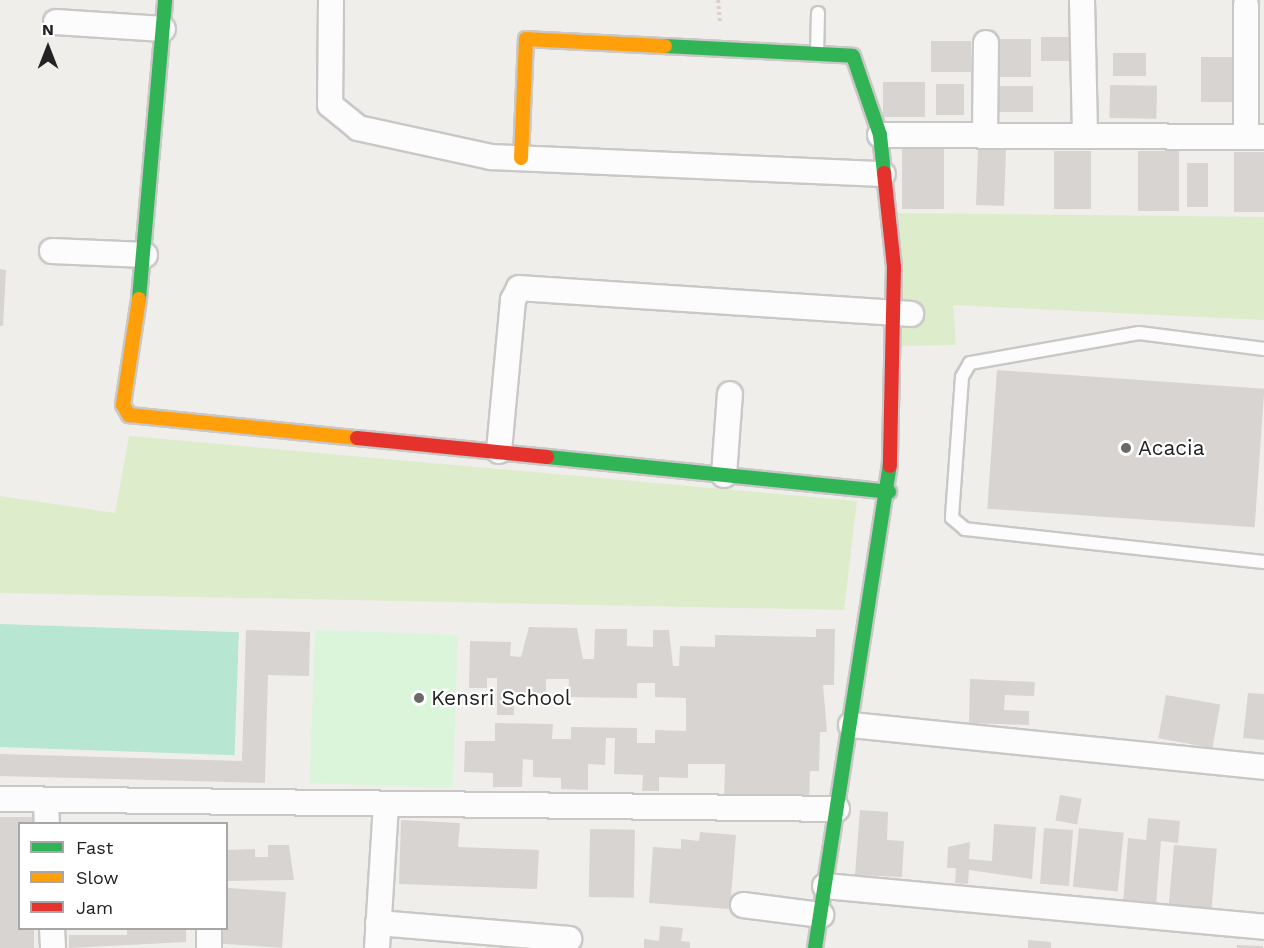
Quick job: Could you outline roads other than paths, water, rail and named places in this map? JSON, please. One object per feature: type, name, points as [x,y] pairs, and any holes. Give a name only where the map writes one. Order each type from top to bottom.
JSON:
[{"type":"street","points":[[165,0],[145,255],[123,405],[129,415],[889,492]]},
{"type":"street","points":[[332,0],[330,105],[342,119],[412,141],[521,158],[883,174]]},
{"type":"street","points":[[1082,0],[1085,136]]},
{"type":"street","points":[[879,135],[1255,137],[1246,5]]},
{"type":"street","points":[[56,22],[163,29]]},
{"type":"street","points":[[521,158],[526,39],[854,56],[879,135],[902,315],[889,492],[815,948]]},
{"type":"street","points":[[985,136],[986,43]]},
{"type":"street","points":[[52,251],[145,255]]},
{"type":"street","points":[[499,451],[513,300],[519,288],[902,315]]},
{"type":"street","points":[[724,475],[730,394]]},
{"type":"street","points":[[851,725],[1264,767]]},
{"type":"street","points":[[0,799],[46,812],[207,813],[386,804],[837,809]]},
{"type":"street","points":[[377,948],[386,804]]},
{"type":"street","points":[[825,886],[1264,927]]},
{"type":"street","points":[[743,905],[821,915]]},
{"type":"street","points":[[378,923],[568,939]]},
{"type":"street","points":[[52,930],[53,948]]},
{"type":"street","points":[[209,930],[209,948]]},
{"type":"lane","points":[[817,54],[818,13]]},
{"type":"lane","points":[[1264,349],[1139,333],[970,363],[962,376],[952,518],[965,529],[1264,562]]},
{"type":"place","name":"Acacia","points":[[1126,448]]},
{"type":"place","name":"Kensri School","points":[[419,698]]}]
